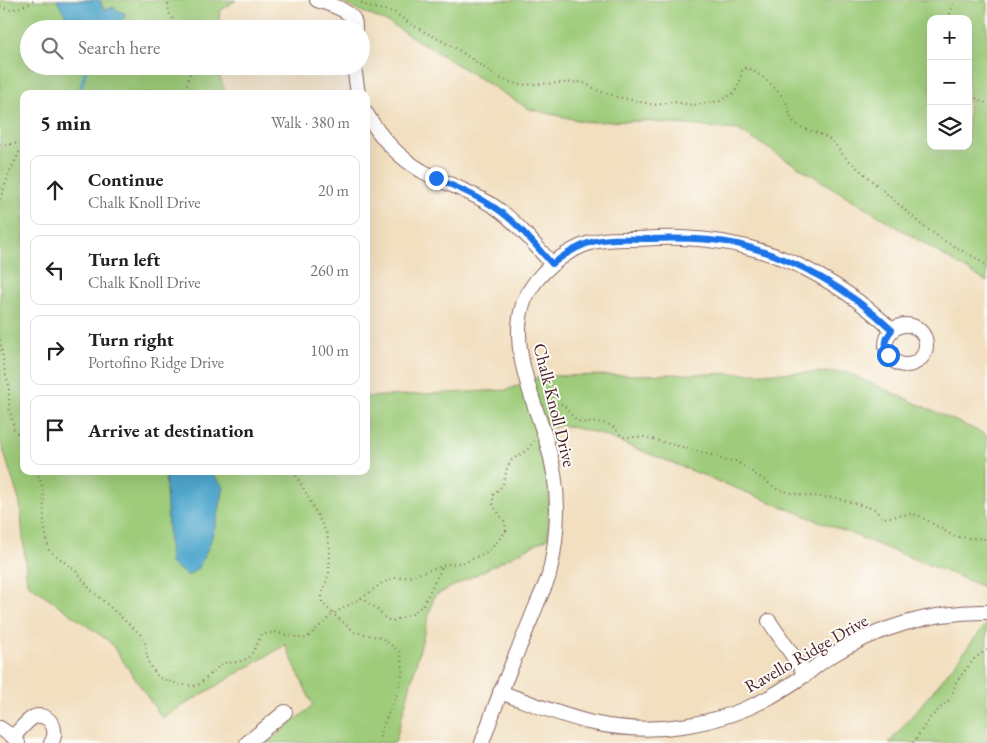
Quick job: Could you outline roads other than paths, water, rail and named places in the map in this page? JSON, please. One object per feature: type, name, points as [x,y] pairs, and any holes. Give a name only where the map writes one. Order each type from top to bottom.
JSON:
[{"type":"street","points":[[317,0],[332,5],[348,14],[353,20]]},
{"type":"street","points":[[355,75],[357,90]]},
{"type":"street","points":[[370,120],[398,154],[423,171],[477,197],[495,208],[518,226],[552,264]]},
{"type":"street","name":"Chalk Knoll Drive","points":[[482,743],[500,692],[548,577],[555,536],[557,510],[554,473],[547,442],[522,364],[519,342],[520,319],[526,298],[538,279],[552,264],[567,253],[591,242],[606,240],[682,238],[736,244],[768,253],[815,274],[867,308],[892,330]]},
{"type":"street","name":"Ravello Ridge Drive","points":[[500,692],[569,717],[594,723],[636,728],[669,728],[692,725],[719,718],[768,698],[806,675],[827,658],[847,646],[889,628],[934,616],[987,612]]},
{"type":"street","points":[[768,621],[806,675]]},
{"type":"street","points":[[247,743],[285,712]]},
{"type":"street","points":[[0,728],[16,740],[29,720],[36,716],[43,717],[51,721],[54,728],[55,735],[50,743]]},
{"type":"water","points":[[57,0],[100,0],[103,8],[106,10],[113,7],[125,13],[125,17],[122,20],[68,20]]},
{"type":"water","points":[[165,475],[213,475],[224,487],[210,543],[199,567],[188,576],[170,563]]},
{"type":"waterway","points":[[80,90],[84,75]]}]
